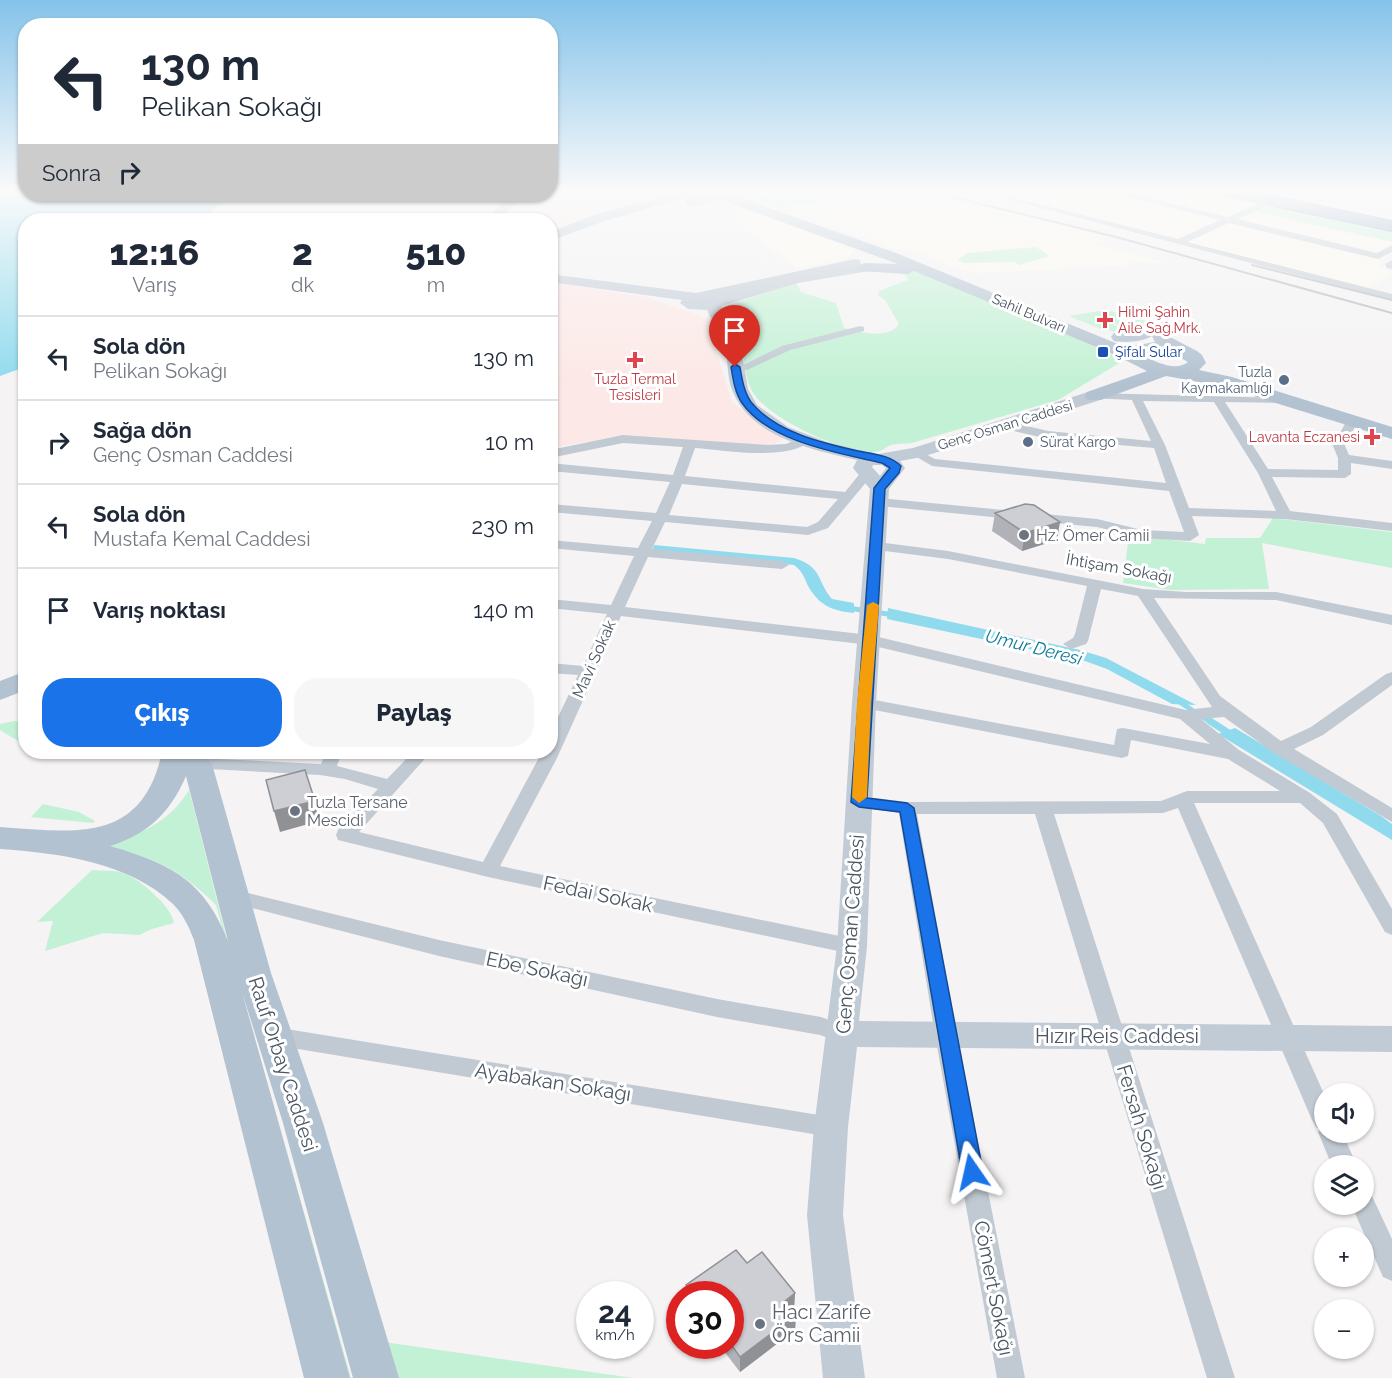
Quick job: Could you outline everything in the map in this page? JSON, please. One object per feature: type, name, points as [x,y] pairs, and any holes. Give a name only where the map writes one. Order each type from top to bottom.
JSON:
[{"type":"main road","points":[[860,266],[867,254]]},
{"type":"main road","name":"Sahil Bulvarı","points":[[883,254],[907,263],[930,264],[1083,327],[1115,337],[1143,335],[1157,325],[1162,340],[1176,350]]},
{"type":"main road","name":"Sahil Bulvarı","points":[[885,254],[1117,349],[1137,361]]},
{"type":"main road","points":[[860,266],[907,263]]},
{"type":"main road","points":[[860,266],[907,263]]},
{"type":"main road","points":[[1392,423],[1311,399],[1176,350],[1140,350],[1134,356],[1137,361],[1150,367],[1225,381],[1392,433]]},
{"type":"main road","points":[[1094,396],[1169,371],[1195,366],[1196,359],[1176,350]]},
{"type":"main road","points":[[1094,396],[1137,361]]},
{"type":"main road","points":[[0,693],[18,683]]},
{"type":"main road","points":[[0,693],[18,688]]},
{"type":"main road","name":"Rauf Orbay Caddesi","points":[[57,843],[110,834],[135,824],[147,816],[165,794],[185,759]]},
{"type":"main road","name":"Rauf Orbay Caddesi","points":[[188,759],[303,1123],[376,1378]]},
{"type":"main road","name":"Rauf Orbay Caddesi","points":[[0,838],[57,843],[128,864],[157,877],[186,897],[204,924],[211,940],[327,1378]]},
{"type":"street","points":[[1227,254],[1392,297]]},
{"type":"street","points":[[695,301],[789,275],[860,266]]},
{"type":"street","points":[[716,311],[796,279],[860,266]]},
{"type":"street","points":[[558,279],[695,301],[716,311],[731,339],[738,384],[746,402],[759,415],[811,442],[873,479],[1142,534],[1190,537],[1192,535],[1186,512],[1159,445],[1136,397]]},
{"type":"street","points":[[742,368],[786,348],[860,329]]},
{"type":"street","points":[[1094,396],[1282,400]]},
{"type":"street","name":"Genç Osman Caddesi","points":[[873,479],[916,453],[1094,396]]},
{"type":"street","points":[[1217,398],[1264,473],[1285,514]]},
{"type":"street","points":[[1264,473],[1345,474],[1344,458],[1339,446],[1352,421]]},
{"type":"street","points":[[1005,425],[1038,434],[1159,445]]},
{"type":"street","points":[[558,452],[623,439],[776,449],[811,442]]},
{"type":"street","name":"Mavi Sokak","points":[[558,737],[643,552],[662,519],[678,481],[690,443]]},
{"type":"street","points":[[916,453],[932,462],[1176,488]]},
{"type":"street","name":"Genç Osman Caddesi","points":[[844,1378],[825,1215],[831,1128],[852,946],[864,703],[877,546],[873,479],[890,462],[895,466],[895,471],[916,453]]},
{"type":"street","points":[[1344,458],[1392,465]]},
{"type":"street","points":[[558,468],[849,496]]},
{"type":"street","points":[[558,509],[808,531],[823,525],[849,496],[873,479]]},
{"type":"street","points":[[1186,512],[1285,514],[1392,527]]},
{"type":"street","points":[[558,545],[782,565]]},
{"type":"street","name":"İhtişam Sokağı","points":[[877,546],[948,555],[1143,593],[1176,596],[1276,596],[1392,620]]},
{"type":"street","points":[[1071,644],[1080,640],[1083,634],[1095,584]]},
{"type":"street","points":[[1143,593],[1220,712],[1392,816]]},
{"type":"street","points":[[558,604],[616,609],[872,620],[1188,715],[1220,712]]},
{"type":"street","points":[[558,669],[589,671]]},
{"type":"street","points":[[1280,749],[1317,731],[1392,677]]},
{"type":"street","points":[[864,703],[1122,752],[1123,733],[1233,754]]},
{"type":"street","points":[[1188,715],[1233,754],[1305,797],[1330,819],[1392,927]]},
{"type":"street","points":[[217,759],[327,770],[366,777],[390,787],[416,759]]},
{"type":"street","points":[[327,770],[331,759]]},
{"type":"street","name":"Mavi Sokak","points":[[488,870],[547,759]]},
{"type":"street","name":"Fedai Sokak","points":[[390,787],[345,835],[488,870],[852,946]]},
{"type":"street","points":[[859,802],[907,808],[1163,807],[1183,798],[1305,797]]},
{"type":"street","points":[[1183,798],[1314,1098]]},
{"type":"street","name":"Fersah Sokağı","points":[[1042,806],[1221,1378]]},
{"type":"street","name":"Cömert Sokağı","points":[[907,808],[946,1035],[1011,1378]]},
{"type":"street","name":"Ebe Sokağı","points":[[232,896],[439,948],[717,1008],[821,1026],[843,1034]]},
{"type":"street","name":"Hızır Reis Caddesi","points":[[843,1034],[1392,1039]]},
{"type":"street","name":"Ayabakan Sokağı","points":[[274,1036],[831,1128]]},
{"type":"street","points":[[1368,1215],[1392,1268]]},
{"type":"shaded area","points":[[779,254],[852,254],[839,261],[797,268]]},
{"type":"shaded area","points":[[925,254],[1133,254],[1164,263],[1132,261],[1126,262],[1131,265],[979,273],[957,269]]},
{"type":"shaded area","points":[[1218,254],[1386,254],[1377,259],[1381,267],[1391,274],[1362,291]]},
{"type":"shaded area","name":"Tuzla Termal Tesisleri","points":[[558,283],[646,297],[706,318],[732,402],[783,439],[771,446],[626,435],[558,447]]},
{"type":"green space","points":[[965,254],[1050,256],[1019,265],[1015,262],[963,263],[958,260]]},
{"type":"green space","points":[[893,271],[921,272],[931,275],[1116,355],[1122,359],[1121,362],[1058,400],[912,443],[891,445],[876,452],[843,447],[806,432],[773,412],[760,401],[749,384],[740,332],[720,308],[796,283],[801,292],[836,303],[844,328],[873,334],[888,332],[899,324],[885,300],[878,295],[879,291],[908,280],[907,276]]},
{"type":"green space","points":[[1105,310],[1145,319],[1142,328],[1131,334],[1113,324],[1127,334],[1101,329],[1069,316]]},
{"type":"green space","points":[[1273,518],[1392,532],[1392,568],[1262,543],[1269,589],[1171,590],[1123,583],[1129,535],[1205,544],[1206,538],[1260,538]]},
{"type":"green space","points":[[18,722],[18,741],[0,730],[0,724]]},
{"type":"green space","points":[[189,790],[233,963],[351,1378],[347,1378],[216,905],[190,882],[164,865],[136,854],[102,846],[140,832],[162,820]]},
{"type":"green space","points":[[43,804],[79,812],[95,821],[93,823],[31,817]]},
{"type":"green space","points":[[92,870],[120,872],[136,880],[160,900],[172,916],[174,923],[139,935],[103,933],[45,951],[53,921],[37,922]]},
{"type":"green space","points":[[384,1342],[633,1378],[392,1378]]},
{"type":"water","points":[[0,254],[18,254],[18,370],[0,376]]},
{"type":"water","points":[[654,545],[794,558],[815,570],[832,599],[854,603],[854,613],[839,611],[821,602],[794,565],[652,551]]},
{"type":"water","points":[[888,608],[1080,650],[1106,658],[1196,705],[1172,704],[1107,669],[1085,661],[887,619]]},
{"type":"water","points":[[1235,728],[1381,816],[1392,824],[1392,840],[1218,734]]},
{"type":"building","points":[[1025,504],[1034,505],[1060,522],[1025,533],[995,513]]},
{"type":"building","points":[[305,770],[315,801],[274,811],[266,780]]},
{"type":"building","points":[[736,1250],[747,1263],[762,1252],[795,1293],[785,1301],[796,1315],[744,1354],[744,1281],[692,1281]]},
{"type":"waterway","name":"Umur Deresi","points":[[848,608],[894,615]]},
{"type":"waterway","name":"Umur Deresi","points":[[1178,701],[1212,723]]},
{"type":"waterway","name":"Umur Deresi","points":[[1210,721],[1230,734]]},
{"type":"railway","points":[[1179,254],[1392,313]]},
{"type":"railway","points":[[1252,265],[1392,300]]},
{"type":"slow traffic","points":[[859,797],[864,703],[873,605]]},
{"type":"place","name":"Hilmi Şahin Aile Sağ.Mrk.","points":[[1105,320]]},
{"type":"place","name":"Şifalı Sular","points":[[1103,352]]},
{"type":"place","name":"Tuzla Termal Tesisleri","points":[[635,360]]},
{"type":"place","name":"Tuzla Kaymakamlığı","points":[[1284,380]]},
{"type":"place","name":"Lavanta Eczanesi","points":[[1372,437]]},
{"type":"place","name":"Sürat Kargo","points":[[1028,442]]},
{"type":"place","name":"Hz. Ömer Camii","points":[[1024,535]]},
{"type":"place","name":"Tuzla Tersane Mescidi","points":[[295,811]]},
{"type":"place","name":"Hacı Zarife Örs Camii","points":[[760,1324]]},
{"type":"route","points":[[735,367],[741,393],[750,408],[778,427],[818,445],[886,460],[896,468],[880,488],[859,802],[907,808],[972,1172]]}]
